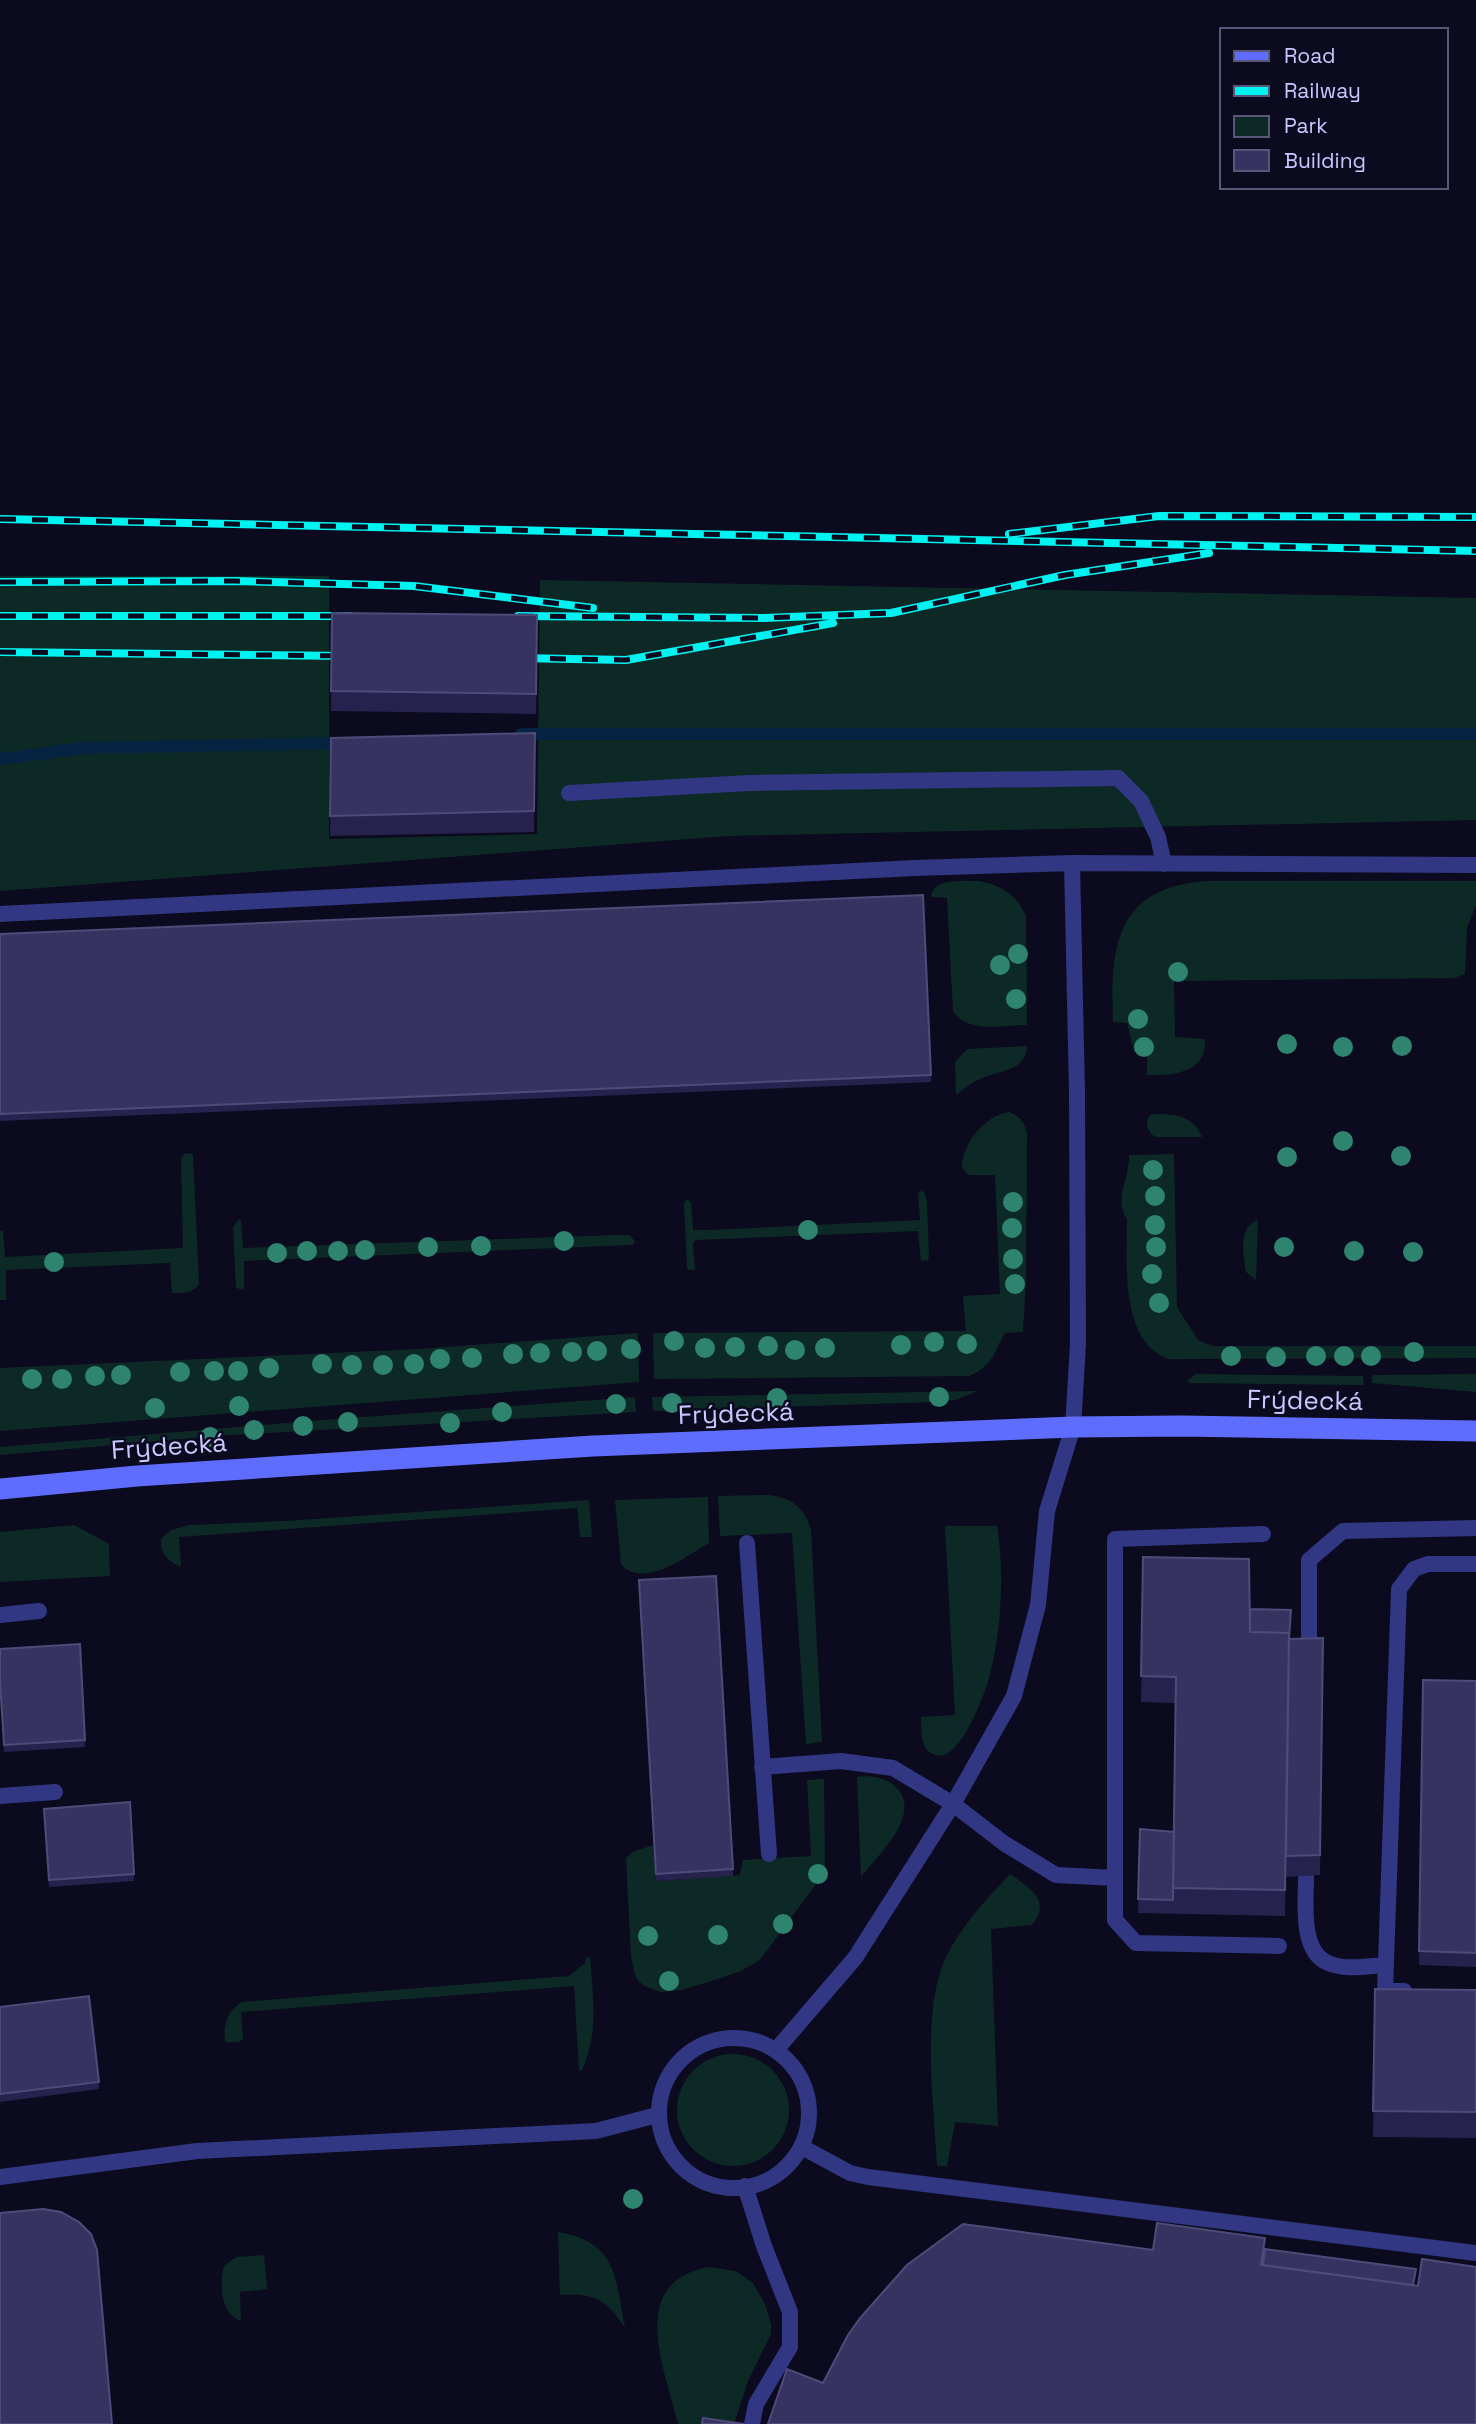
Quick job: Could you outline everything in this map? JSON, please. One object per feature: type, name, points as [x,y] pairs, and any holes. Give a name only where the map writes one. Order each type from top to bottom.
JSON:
[{"type":"main road","name":"Frýdecká","points":[[0,1489],[137,1476],[593,1446],[1073,1427],[1476,1431]]},
{"type":"lane","points":[[569,793],[749,783],[1118,778],[1141,801],[1158,836],[1164,864]]},
{"type":"lane","points":[[776,2050],[855,1958],[953,1804],[1014,1696],[1038,1605],[1047,1511],[1073,1427],[1078,1344],[1077,1093],[1072,863]]},
{"type":"lane","points":[[0,914],[914,868],[1072,863],[1476,865]]},
{"type":"lane","points":[[1309,1659],[1309,1560],[1343,1531],[1476,1528]]},
{"type":"lane","points":[[1263,1534],[1115,1539],[1115,1920],[1136,1943],[1279,1947]]},
{"type":"lane","points":[[747,1543],[769,1854]]},
{"type":"lane","points":[[1424,1992],[1385,1991],[1399,1589],[1414,1569],[1428,1564],[1476,1564]]},
{"type":"lane","points":[[0,1615],[39,1611]]},
{"type":"lane","points":[[762,1767],[841,1761],[894,1768],[953,1804],[1005,1844],[1056,1875],[1115,1878]]},
{"type":"lane","points":[[0,1796],[55,1792]]},
{"type":"lane","points":[[1306,1876],[1306,1926],[1312,1949],[1325,1962],[1351,1968],[1385,1965]]},
{"type":"lane","points":[[747,2038],[776,2050],[795,2068],[807,2093],[809,2121],[802,2147],[785,2169],[762,2183],[732,2189],[701,2181],[677,2162],[661,2135],[657,2115],[668,2075],[689,2052],[716,2039],[747,2038]]},
{"type":"lane","points":[[0,2177],[197,2151],[596,2131],[657,2115]]},
{"type":"lane","points":[[802,2147],[850,2173],[868,2176],[1476,2253]]},
{"type":"lane","points":[[745,2186],[764,2246],[790,2312],[790,2347],[756,2404],[752,2424]]},
{"type":"green space","points":[[0,576],[329,576],[329,839],[537,834],[540,580],[1476,598],[1476,820],[729,836],[0,891]]},
{"type":"green space","points":[[977,881],[993,885],[1013,896],[1026,916],[1027,1025],[976,1026],[959,1018],[953,1011],[947,898],[931,897],[933,891],[942,883]]},
{"type":"green space","points":[[1209,881],[1476,881],[1476,905],[1467,928],[1465,974],[1454,978],[1174,981],[1175,1037],[1205,1039],[1204,1051],[1194,1066],[1186,1070],[1147,1075],[1147,1054],[1134,1051],[1127,1023],[1113,1022],[1112,994],[1118,944],[1125,924],[1137,907],[1155,894],[1178,885]]},
{"type":"green space","points":[[1027,1046],[1022,1061],[1017,1065],[987,1076],[956,1095],[955,1062],[967,1049]]},
{"type":"green space","points":[[1009,1112],[1021,1120],[1027,1134],[1023,1332],[1005,1333],[989,1363],[978,1372],[969,1376],[654,1379],[653,1333],[966,1331],[963,1296],[1000,1294],[995,1175],[969,1175],[962,1168],[963,1159],[976,1132],[991,1119]]},
{"type":"green space","points":[[1150,1115],[1189,1120],[1202,1137],[1155,1137],[1147,1124]]},
{"type":"green space","points":[[185,1153],[193,1156],[199,1284],[193,1290],[172,1293],[170,1263],[6,1270],[6,1300],[0,1300],[0,1231],[3,1231],[5,1257],[183,1248],[181,1158]]},
{"type":"green space","points":[[1174,1154],[1177,1307],[1198,1340],[1213,1346],[1476,1346],[1476,1358],[1169,1359],[1153,1350],[1141,1336],[1129,1298],[1127,1219],[1123,1212],[1122,1196],[1129,1155]]},
{"type":"green space","points":[[924,1192],[927,1202],[928,1260],[921,1261],[918,1231],[695,1240],[695,1270],[688,1270],[687,1267],[684,1203],[687,1199],[691,1203],[693,1230],[709,1230],[920,1220],[918,1193]]},
{"type":"green space","points":[[239,1219],[243,1248],[618,1235],[630,1235],[635,1242],[632,1245],[244,1261],[244,1290],[236,1288],[233,1227]]},
{"type":"green space","points":[[1258,1220],[1256,1280],[1246,1272],[1243,1242],[1247,1228]]},
{"type":"green space","points":[[638,1333],[639,1382],[0,1431],[0,1368],[419,1349]]},
{"type":"green space","points":[[1196,1374],[1363,1376],[1364,1385],[1187,1381]]},
{"type":"green space","points":[[1476,1374],[1476,1392],[1372,1383],[1374,1375]]},
{"type":"green space","points":[[978,1391],[955,1400],[934,1402],[653,1411],[652,1397]]},
{"type":"green space","points":[[635,1397],[636,1412],[230,1435],[0,1455],[0,1447]]},
{"type":"green space","points":[[769,1495],[796,1505],[811,1530],[822,1742],[806,1744],[792,1533],[720,1536],[718,1496]]},
{"type":"green space","points":[[708,1497],[709,1543],[677,1562],[653,1572],[641,1574],[630,1571],[621,1564],[615,1500]]},
{"type":"green space","points":[[589,1500],[592,1537],[580,1537],[577,1508],[179,1537],[181,1567],[166,1556],[161,1544],[161,1539],[171,1530],[189,1525]]},
{"type":"green space","points":[[74,1525],[109,1544],[110,1576],[0,1582],[0,1532]]},
{"type":"green space","points":[[945,1526],[997,1526],[1001,1564],[1000,1604],[996,1645],[981,1702],[953,1750],[944,1755],[935,1755],[924,1744],[921,1717],[955,1715]]},
{"type":"green space","points":[[857,1777],[885,1780],[897,1788],[904,1803],[904,1814],[893,1837],[861,1877]]},
{"type":"green space","points":[[824,1779],[825,1869],[760,1960],[741,1971],[682,1990],[661,1992],[644,1986],[637,1979],[631,1957],[626,1858],[633,1852],[653,1845],[656,1881],[740,1875],[743,1860],[811,1856],[807,1780]]},
{"type":"green space","points":[[1010,1874],[1036,1895],[1040,1908],[1032,1925],[991,1929],[998,2126],[955,2122],[947,2166],[937,2166],[931,2036],[937,1985],[943,1964],[956,1939]]},
{"type":"green space","points":[[590,1957],[593,2028],[587,2056],[582,2070],[579,2071],[574,1986],[241,2012],[243,2039],[239,2042],[225,2042],[227,2019],[242,2002],[569,1976]]},
{"type":"green space","points":[[733,2054],[755,2058],[773,2070],[785,2088],[789,2110],[785,2132],[773,2150],[755,2162],[733,2166],[711,2162],[693,2150],[681,2132],[677,2110],[681,2088],[693,2070],[711,2058]]},
{"type":"green space","points":[[558,2232],[578,2237],[603,2254],[615,2278],[625,2328],[606,2304],[582,2295],[560,2295]]},
{"type":"green space","points":[[264,2255],[267,2289],[240,2292],[241,2321],[229,2312],[223,2298],[224,2266],[236,2257]]},
{"type":"green space","points":[[708,2267],[736,2271],[753,2283],[765,2304],[771,2334],[748,2381],[734,2424],[678,2424],[660,2354],[657,2331],[659,2309],[667,2291],[683,2276]]},
{"type":"building","points":[[332,613],[537,615],[536,694],[331,691]]},
{"type":"building","points":[[535,733],[534,811],[330,816],[331,738]]},
{"type":"building","points":[[923,895],[931,1075],[0,1114],[0,934]]},
{"type":"building","points":[[1143,1557],[1249,1559],[1250,1632],[1289,1633],[1285,1890],[1173,1888],[1176,1677],[1141,1676]]},
{"type":"building","points":[[716,1576],[733,1869],[656,1874],[639,1580]]},
{"type":"building","points":[[1250,1609],[1291,1610],[1289,1639],[1289,1633],[1250,1632]]},
{"type":"building","points":[[1323,1638],[1320,1855],[1286,1856],[1289,1639]]},
{"type":"building","points":[[80,1644],[85,1740],[4,1745],[0,1649]]},
{"type":"building","points":[[1423,1680],[1476,1681],[1476,1953],[1419,1951]]},
{"type":"building","points":[[130,1802],[134,1874],[49,1880],[44,1809]]},
{"type":"building","points":[[1140,1829],[1174,1832],[1173,1900],[1138,1899]]},
{"type":"building","points":[[1375,1989],[1476,1990],[1476,2112],[1373,2111]]},
{"type":"building","points":[[89,1996],[99,2082],[0,2094],[0,2007]]},
{"type":"building","points":[[43,2209],[61,2212],[79,2222],[91,2234],[97,2250],[112,2424],[0,2424],[0,2213]]},
{"type":"building","points":[[1157,2223],[1265,2238],[1261,2265],[1418,2286],[1422,2259],[1476,2267],[1476,2424],[768,2424],[787,2369],[823,2383],[860,2318],[907,2265],[963,2224],[1153,2250]]},
{"type":"building","points":[[1265,2249],[1416,2269],[1413,2285],[1263,2265]]},
{"type":"building","points":[[703,2418],[744,2424],[702,2424]]},
{"type":"waterway","points":[[521,734],[1476,734]]},
{"type":"waterway","points":[[0,759],[84,748],[345,743]]},
{"type":"railway","points":[[1009,534],[1159,516],[1476,517]]},
{"type":"railway","points":[[0,519],[1476,551]]},
{"type":"railway","points":[[518,616],[764,618],[891,613],[1065,575],[1209,553]]},
{"type":"railway","points":[[0,582],[235,581],[414,586],[593,608]]},
{"type":"railway","points":[[0,616],[350,616]]},
{"type":"railway","points":[[518,658],[626,660],[833,623]]},
{"type":"railway","points":[[0,652],[350,656]]}]
